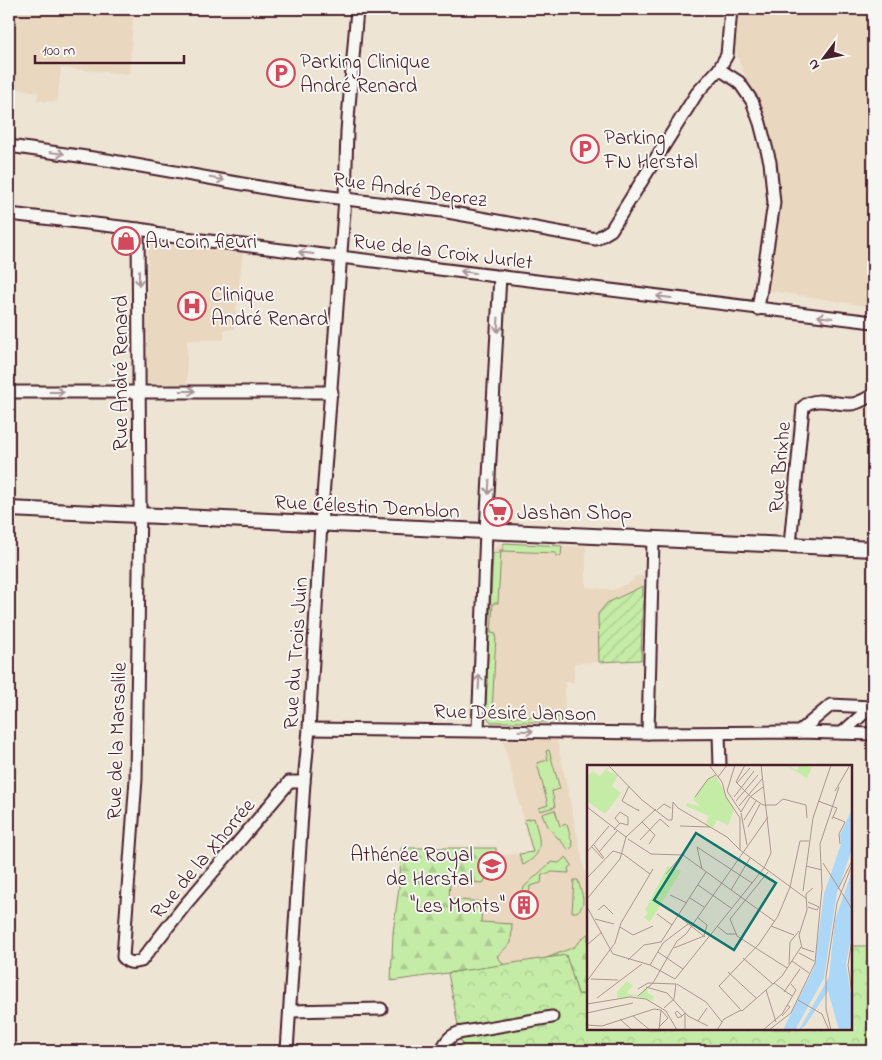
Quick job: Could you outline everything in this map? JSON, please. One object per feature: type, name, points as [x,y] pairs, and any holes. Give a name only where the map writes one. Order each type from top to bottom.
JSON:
[{"type":"street","name":"Rue du Trois Juin","points":[[288,1051],[304,782],[310,729],[322,524],[345,198],[347,131],[357,9]]},
{"type":"street","points":[[731,9],[726,56],[719,70],[739,82],[752,101],[770,162],[774,203],[758,309]]},
{"type":"street","name":"Rue André Deprez","points":[[9,146],[107,160],[282,191],[442,211],[596,239],[611,230],[697,92],[719,70]]},
{"type":"street","name":"Rue de la Croix Jurlet","points":[[9,214],[138,229],[152,231],[154,234],[873,322]]},
{"type":"street","name":"Rue André Renard","points":[[138,229],[139,516]]},
{"type":"street","points":[[478,730],[486,531],[500,276]]},
{"type":"street","points":[[9,392],[332,392]]},
{"type":"street","name":"Rue Brixhe","points":[[790,545],[803,407],[807,403],[818,401],[853,404],[873,395]]},
{"type":"street","name":"Rue Célestin Demblon","points":[[9,509],[873,549]]},
{"type":"street","name":"Rue de la Marsalile","points":[[131,963],[123,957],[136,779],[139,516]]},
{"type":"street","points":[[648,733],[653,540]]},
{"type":"street","points":[[799,732],[831,705],[872,706]]},
{"type":"street","points":[[842,733],[872,706]]},
{"type":"street","name":"Rue Désiré Janson","points":[[310,729],[873,734]]},
{"type":"street","points":[[719,733],[720,765]]},
{"type":"street","name":"Rue de la Xhorrée","points":[[131,963],[141,961],[145,957],[185,905],[287,784],[290,782],[304,782]]},
{"type":"street","points":[[290,1011],[381,1009]]},
{"type":"street","points":[[442,1051],[452,1035],[458,1033],[552,1018]]},
{"type":"shaded area","points":[[16,9],[134,9],[129,74],[61,68],[57,102],[37,100],[38,92],[10,87]]},
{"type":"shaded area","points":[[736,9],[873,9],[873,307],[765,290],[781,195],[776,157],[737,56],[734,34]]},
{"type":"shaded area","name":"Clinique André Renard","points":[[148,240],[243,250],[234,329],[224,330],[224,340],[187,340],[187,384],[147,383]]},
{"type":"shaded area","points":[[500,543],[586,547],[586,587],[613,590],[633,581],[634,577],[643,576],[641,660],[574,663],[574,682],[565,682],[564,722],[491,722],[485,715],[493,550]]},
{"type":"shaded area","name":"Athénée Royal de Herstal","points":[[503,740],[557,740],[587,882],[587,994],[504,965],[391,981],[393,933],[400,879],[401,848],[471,859],[532,852]]},
{"type":"green space","points":[[504,543],[562,546],[561,556],[556,556],[556,553],[501,551],[498,603],[493,603],[491,633],[496,634],[492,714],[516,717],[561,717],[561,722],[491,722],[485,715],[493,553],[500,553],[500,550],[503,550]]},
{"type":"green space","points":[[643,586],[641,660],[599,662],[598,614],[607,603]]},
{"type":"green space","points":[[549,750],[560,789],[552,791],[555,807],[540,811],[539,808],[548,805],[537,763],[548,760],[546,751]]},
{"type":"green space","points":[[555,810],[560,826],[567,824],[573,846],[569,850],[549,828],[542,814]]},
{"type":"green space","points":[[534,818],[539,838],[538,850],[531,860],[523,865],[519,854],[533,852],[524,820]]},
{"type":"green space","points":[[401,848],[496,848],[496,861],[489,868],[488,875],[483,883],[450,881],[449,899],[482,902],[481,922],[512,924],[511,943],[497,956],[504,965],[391,981],[393,933],[400,879]]},
{"type":"green space","points":[[566,857],[572,865],[568,868],[569,873],[551,872],[549,874],[542,874],[541,883],[530,886],[529,896],[522,896],[524,887],[551,862],[559,863]]},
{"type":"green space","points":[[574,880],[578,880],[583,898],[582,905],[577,912],[572,912]]},
{"type":"green space","points":[[587,934],[587,994],[578,994],[566,956],[544,959],[574,947]]},
{"type":"green space","points":[[852,946],[873,946],[873,1051],[463,1051],[448,973],[566,955],[578,994],[587,996],[587,1030],[852,1030]]},
{"type":"place","name":"Parking Clinique André Renard","points":[[281,73]]},
{"type":"place","name":"Parking FN Herstal","points":[[585,149]]},
{"type":"place","name":"Au coin fleuri","points":[[126,241]]},
{"type":"place","name":"Clinique André Renard","points":[[192,306]]},
{"type":"place","name":"Jashan Shop","points":[[498,512]]},
{"type":"place","name":"Athénée Royal de Herstal","points":[[492,866]]},
{"type":"place","name":"\"Les Monts\"","points":[[524,905]]}]
